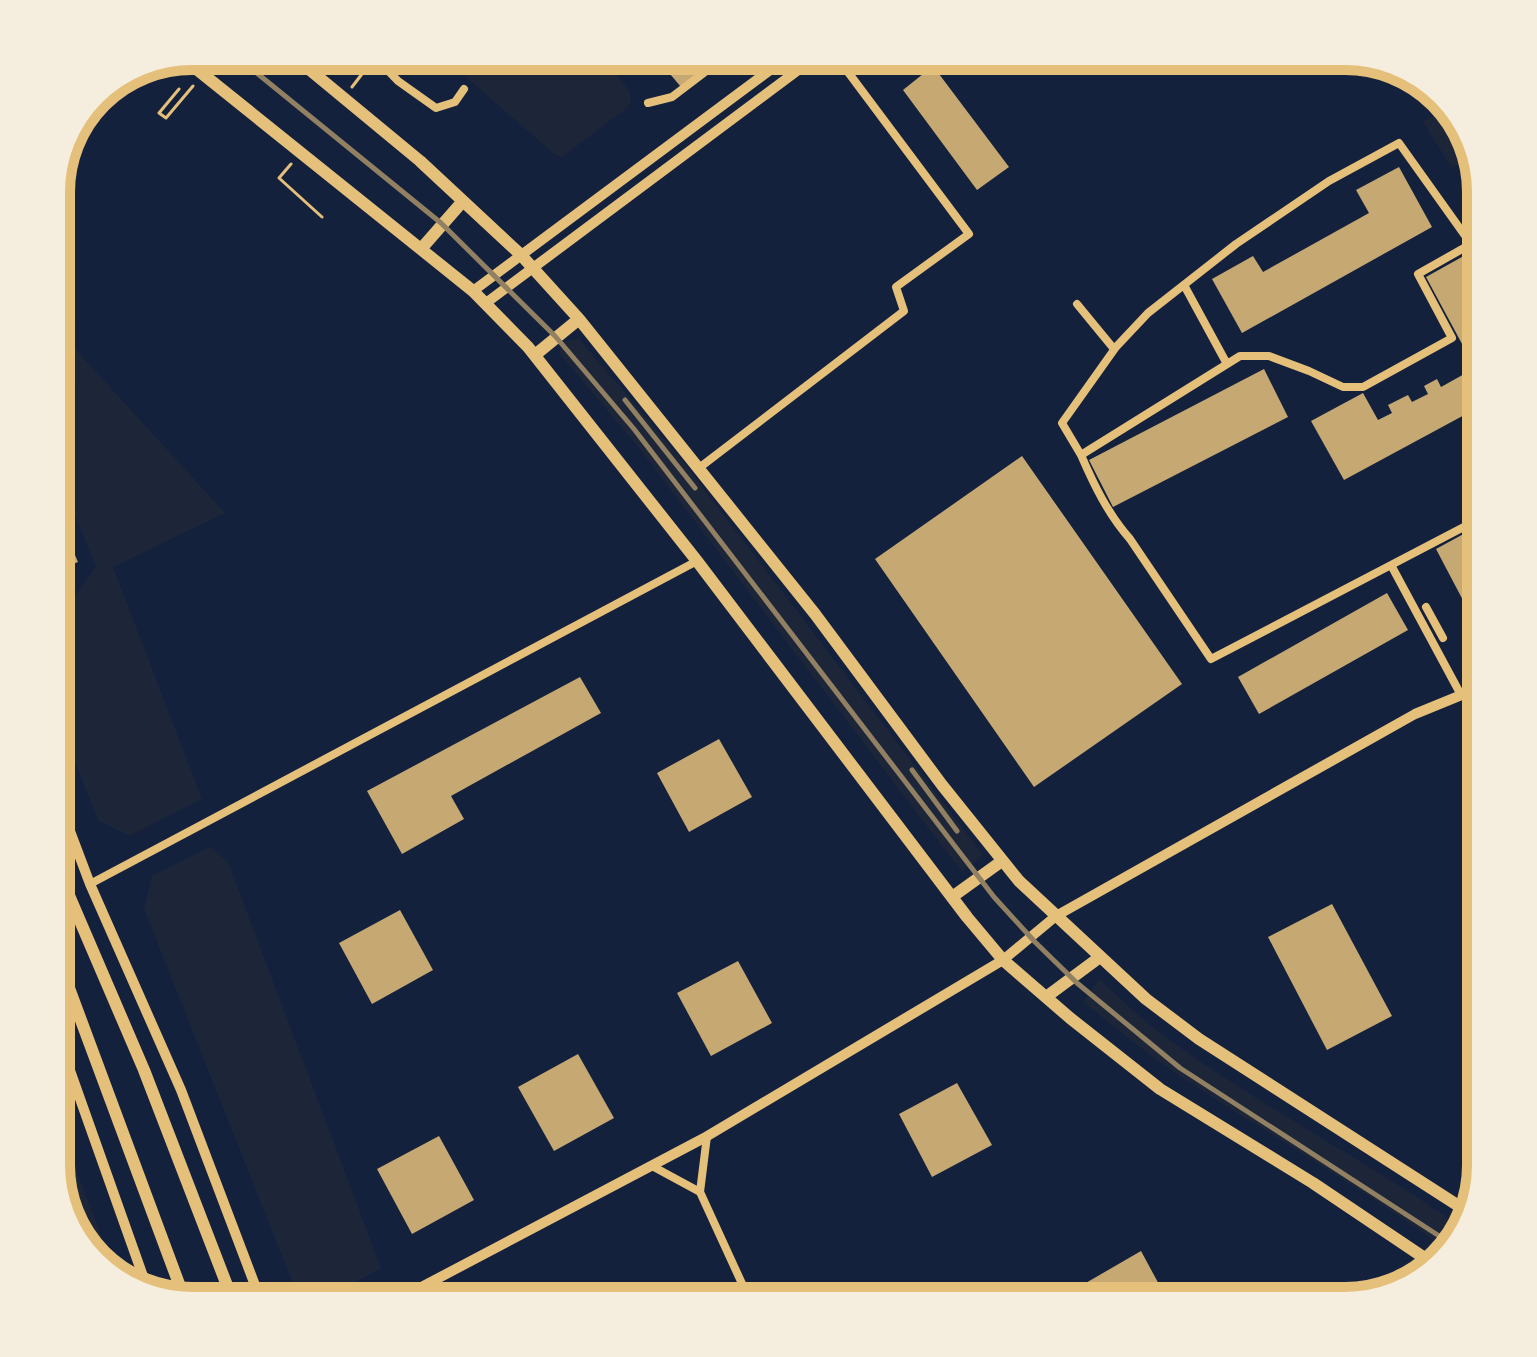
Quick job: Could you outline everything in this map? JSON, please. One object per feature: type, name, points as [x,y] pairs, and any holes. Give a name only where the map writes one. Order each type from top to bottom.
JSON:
[{"type":"main road","points":[[198,70],[473,291],[535,355],[1003,960],[1160,1089],[1313,1183],[1423,1257]]},
{"type":"main road","points":[[310,70],[420,161],[521,255],[579,319],[815,614],[1002,861],[1056,916],[1146,999],[1199,1039],[1460,1207]]},
{"type":"main road","points":[[421,249],[463,201]]},
{"type":"main road","points":[[535,355],[579,319]]},
{"type":"main road","points":[[952,897],[1002,861]]},
{"type":"main road","points":[[70,898],[144,1070],[228,1287]]},
{"type":"main road","points":[[1046,997],[1100,957]]},
{"type":"main road","points":[[70,991],[180,1286]]},
{"type":"street","points":[[387,70],[436,108],[455,102],[464,89]]},
{"type":"street","points":[[648,103],[672,97],[708,70]]},
{"type":"street","points":[[473,291],[770,70]]},
{"type":"street","points":[[486,303],[798,70]]},
{"type":"street","points":[[699,468],[904,311],[896,287],[969,234],[846,70]]},
{"type":"street","points":[[1467,238],[1399,143],[1329,181],[1236,244],[1148,313],[1114,349],[1062,423],[1117,523],[1211,659],[1467,525]]},
{"type":"street","points":[[1081,455],[1240,356],[1269,356],[1343,387],[1363,387],[1452,338],[1418,274],[1467,246]]},
{"type":"street","points":[[1184,285],[1227,364]]},
{"type":"street","points":[[1077,304],[1114,349]]},
{"type":"street","points":[[90,884],[697,561]]},
{"type":"street","points":[[1391,565],[1461,695]]},
{"type":"street","points":[[1426,607],[1443,638]]},
{"type":"street","points":[[425,1287],[707,1136],[1003,960],[1056,916],[1415,714],[1467,693]]},
{"type":"street","points":[[70,831],[90,884],[181,1090],[256,1287]]},
{"type":"street","points":[[70,1070],[143,1277]]},
{"type":"street","points":[[707,1136],[700,1192],[744,1287]]},
{"type":"street","points":[[652,1166],[700,1192]]},
{"type":"path","points":[[357,70],[362,74]]},
{"type":"path","points":[[179,89],[159,113],[166,118],[193,86]]},
{"type":"path","points":[[279,178],[322,217]]},
{"type":"shaded area","points":[[458,70],[613,70],[629,91],[631,101],[627,108],[562,157],[555,155]]},
{"type":"shaded area","points":[[1438,113],[1454,138],[1463,161],[1452,168],[1423,122]]},
{"type":"shaded area","points":[[579,339],[678,455],[983,855],[962,872],[636,444],[559,353],[565,341]]},
{"type":"shaded area","points":[[70,343],[225,513],[113,567],[202,799],[129,836],[98,820],[70,749],[70,602],[96,567],[70,503]]},
{"type":"shaded area","points":[[210,847],[228,862],[381,1268],[346,1287],[294,1287],[144,909],[152,876]]},
{"type":"shaded area","points":[[1099,979],[1151,1026],[1195,1058],[1453,1221],[1446,1233],[1437,1243],[1155,1059],[1083,1002]]},
{"type":"shaded area","points":[[70,1154],[108,1252],[95,1239],[74,1197]]},
{"type":"building","points":[[667,70],[704,70],[681,87]]},
{"type":"building","points":[[928,70],[936,70],[1009,167],[977,190],[903,90]]},
{"type":"building","points":[[1399,167],[1432,227],[1242,333],[1212,279],[1253,256],[1263,272],[1369,213],[1356,190]]},
{"type":"building","points":[[1467,254],[1467,353],[1426,277]]},
{"type":"building","points":[[1264,369],[1288,417],[1113,507],[1089,460]]},
{"type":"building","points":[[1467,372],[1467,414],[1344,480],[1311,421],[1363,393],[1378,420],[1392,413],[1388,405],[1408,395],[1412,402],[1428,394],[1424,386],[1437,379],[1441,387]]},
{"type":"building","points":[[1022,456],[1182,684],[1034,787],[875,559]]},
{"type":"building","points":[[1467,532],[1467,605],[1466,606],[1436,549]]},
{"type":"building","points":[[70,543],[78,562],[70,565]]},
{"type":"building","points":[[1387,593],[1408,630],[1259,714],[1238,677]]},
{"type":"building","points":[[580,677],[601,713],[451,796],[464,819],[402,854],[367,791]]},
{"type":"building","points":[[719,739],[752,797],[689,832],[657,773]]},
{"type":"building","points":[[1332,904],[1392,1016],[1327,1050],[1268,937]]},
{"type":"building","points":[[400,910],[433,970],[372,1004],[339,943]]},
{"type":"building","points":[[738,961],[772,1023],[711,1056],[677,993]]},
{"type":"building","points":[[578,1054],[614,1118],[554,1151],[518,1087]]},
{"type":"building","points":[[957,1083],[992,1145],[932,1177],[899,1114]]},
{"type":"building","points":[[439,1136],[474,1200],[412,1234],[377,1169]]},
{"type":"building","points":[[1141,1251],[1160,1287],[1086,1287],[1084,1284]]},
{"type":"railway","points":[[253,70],[441,223],[555,336],[634,429],[994,897],[1035,942],[1077,983],[1180,1068],[1442,1238]]},
{"type":"railway","points":[[625,400],[695,488]]},
{"type":"railway","points":[[912,770],[957,831]]}]
